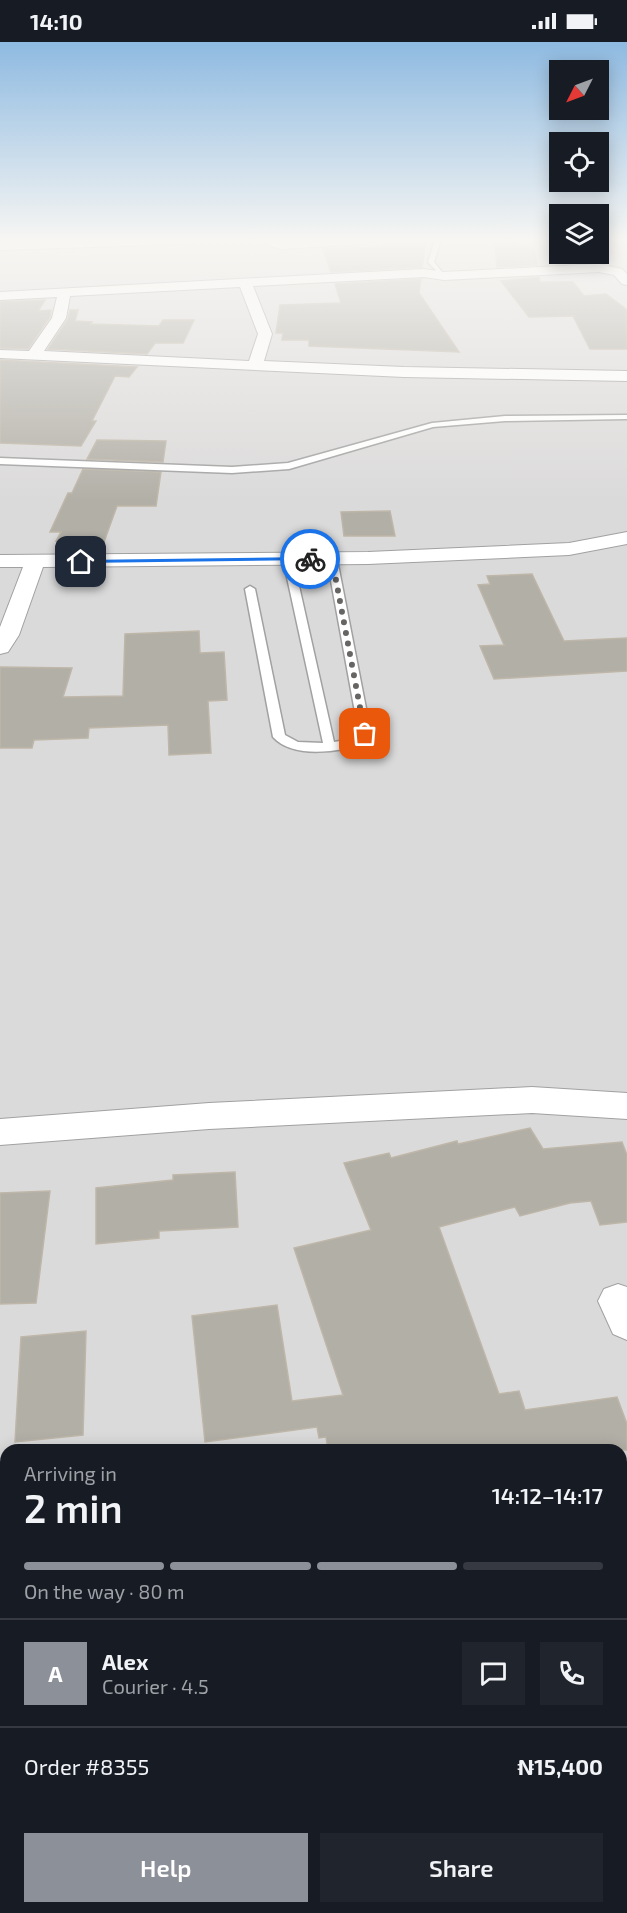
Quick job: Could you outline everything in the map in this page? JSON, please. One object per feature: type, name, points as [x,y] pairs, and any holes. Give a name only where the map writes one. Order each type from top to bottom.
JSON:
[{"type":"street","points":[[33,356],[53,327]]},
{"type":"street","points":[[255,366],[265,334],[262,327]]},
{"type":"street","points":[[0,354],[404,372],[627,376]]},
{"type":"street","points":[[0,561],[332,559],[569,549],[627,538]]},
{"type":"street","points":[[0,647],[8,635],[35,562]]},
{"type":"street","points":[[0,1132],[209,1116],[532,1100],[627,1106]]},
{"type":"lane","points":[[0,461],[232,470],[289,466],[432,425],[451,422],[536,416],[627,417]]},
{"type":"lane","points":[[288,559],[329,745]]},
{"type":"lane","points":[[250,589],[279,737],[286,744],[299,747],[355,743],[364,740],[365,734],[332,559]]},
{"type":"shaded area","points":[[0,327],[627,327],[627,1444],[0,1444]]},
{"type":"building","points":[[0,327],[43,327],[28,349],[0,348]]},
{"type":"building","points":[[62,327],[191,327],[183,343],[155,343],[147,354],[48,349]]},
{"type":"building","points":[[277,327],[442,327],[459,352],[309,346],[309,340],[282,340],[283,333],[276,333]]},
{"type":"building","points":[[579,327],[627,327],[627,349],[590,349]]},
{"type":"building","points":[[0,360],[137,367],[129,377],[115,376],[92,421],[96,421],[81,446],[0,443]]},
{"type":"building","points":[[97,440],[166,441],[163,462],[87,459]]},
{"type":"building","points":[[83,469],[161,472],[156,506],[117,506],[104,542],[56,541],[61,532],[50,532],[68,493],[72,493]]},
{"type":"building","points":[[390,511],[395,536],[344,536],[341,512]]},
{"type":"building","points":[[532,574],[564,641],[627,638],[627,671],[494,679],[480,646],[504,645],[478,585],[490,584],[487,576]]},
{"type":"building","points":[[199,631],[200,653],[224,652],[227,700],[208,701],[211,753],[169,755],[168,725],[89,728],[88,738],[34,740],[32,748],[0,748],[0,667],[72,668],[63,697],[123,696],[125,634]]},
{"type":"building","points":[[530,1128],[543,1149],[622,1142],[627,1155],[627,1222],[600,1225],[591,1201],[570,1203],[520,1216],[515,1207],[439,1227],[499,1394],[519,1391],[525,1410],[617,1397],[627,1424],[627,1444],[327,1444],[326,1437],[319,1438],[317,1427],[205,1442],[192,1316],[277,1305],[292,1401],[343,1395],[294,1248],[371,1230],[344,1163],[389,1153],[391,1158],[457,1141],[458,1144]]},
{"type":"building","points":[[235,1172],[238,1227],[159,1231],[159,1238],[96,1244],[96,1188],[173,1180],[173,1175]]},
{"type":"building","points":[[50,1191],[36,1303],[0,1304],[0,1193]]},
{"type":"building","points":[[86,1331],[83,1435],[15,1442],[21,1337]]},
{"type":"way so far","points":[[310,559],[332,559],[365,734]]},
{"type":"route","points":[[81,562],[310,559]]}]
